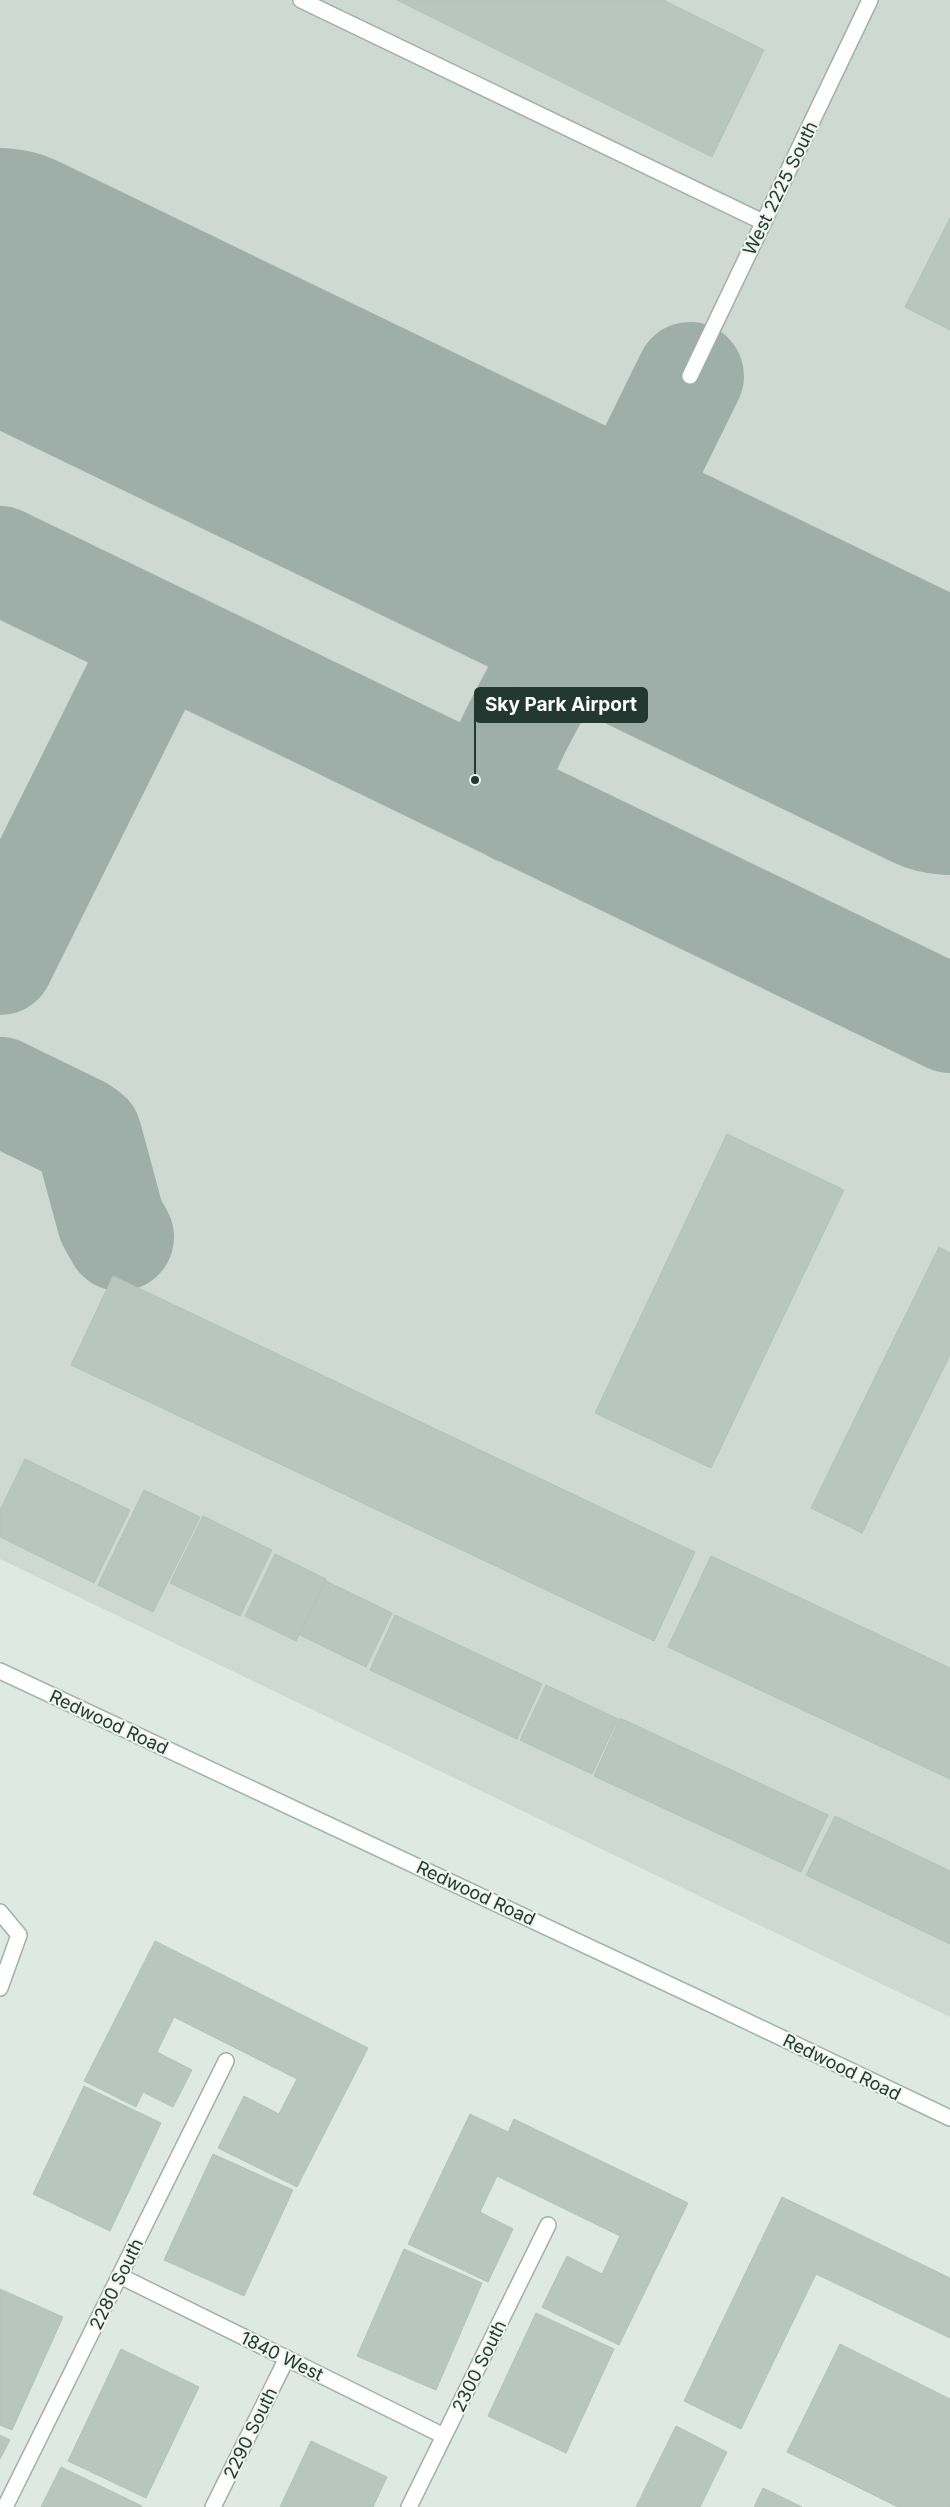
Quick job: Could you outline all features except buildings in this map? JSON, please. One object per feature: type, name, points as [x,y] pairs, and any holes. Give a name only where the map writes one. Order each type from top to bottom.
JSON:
[{"type":"street","points":[[301,0],[763,222]]},
{"type":"street","name":"West 2225 South","points":[[690,376],[870,0]]},
{"type":"street","name":"Redwood Road","points":[[0,1670],[950,2118]]},
{"type":"street","points":[[0,1912],[19,1935],[0,1988]]},
{"type":"street","name":"2280 South","points":[[5,2507],[226,2061]]},
{"type":"street","name":"2300 South","points":[[409,2507],[548,2225]]},
{"type":"street","name":"1840 West","points":[[120,2276],[444,2436]]},
{"type":"street","name":"2290 South","points":[[213,2507],[287,2358]]},
{"type":"shaded area","points":[[0,0],[950,0],[950,2017],[0,1559]]},
{"type":"taxiway","points":[[668,605],[642,576],[628,554],[621,529],[621,516],[690,376]]},
{"type":"taxiway","points":[[536,542],[552,560],[564,581],[570,604],[568,628]]},
{"type":"taxiway","points":[[0,560],[950,1019]]},
{"type":"taxiway","points":[[516,810],[502,786],[501,766],[513,736],[559,645],[570,628],[582,614],[597,604],[615,599],[639,599],[668,605]]},
{"type":"taxiway","points":[[0,961],[147,665],[166,653],[188,652]]},
{"type":"taxiway","points":[[0,1091],[80,1130],[88,1136],[111,1221],[120,1237]]},
{"type":"runway","points":[[0,282],[950,741]]},
{"type":"place","name":"Sky Park Airport","points":[[475,780]]}]
